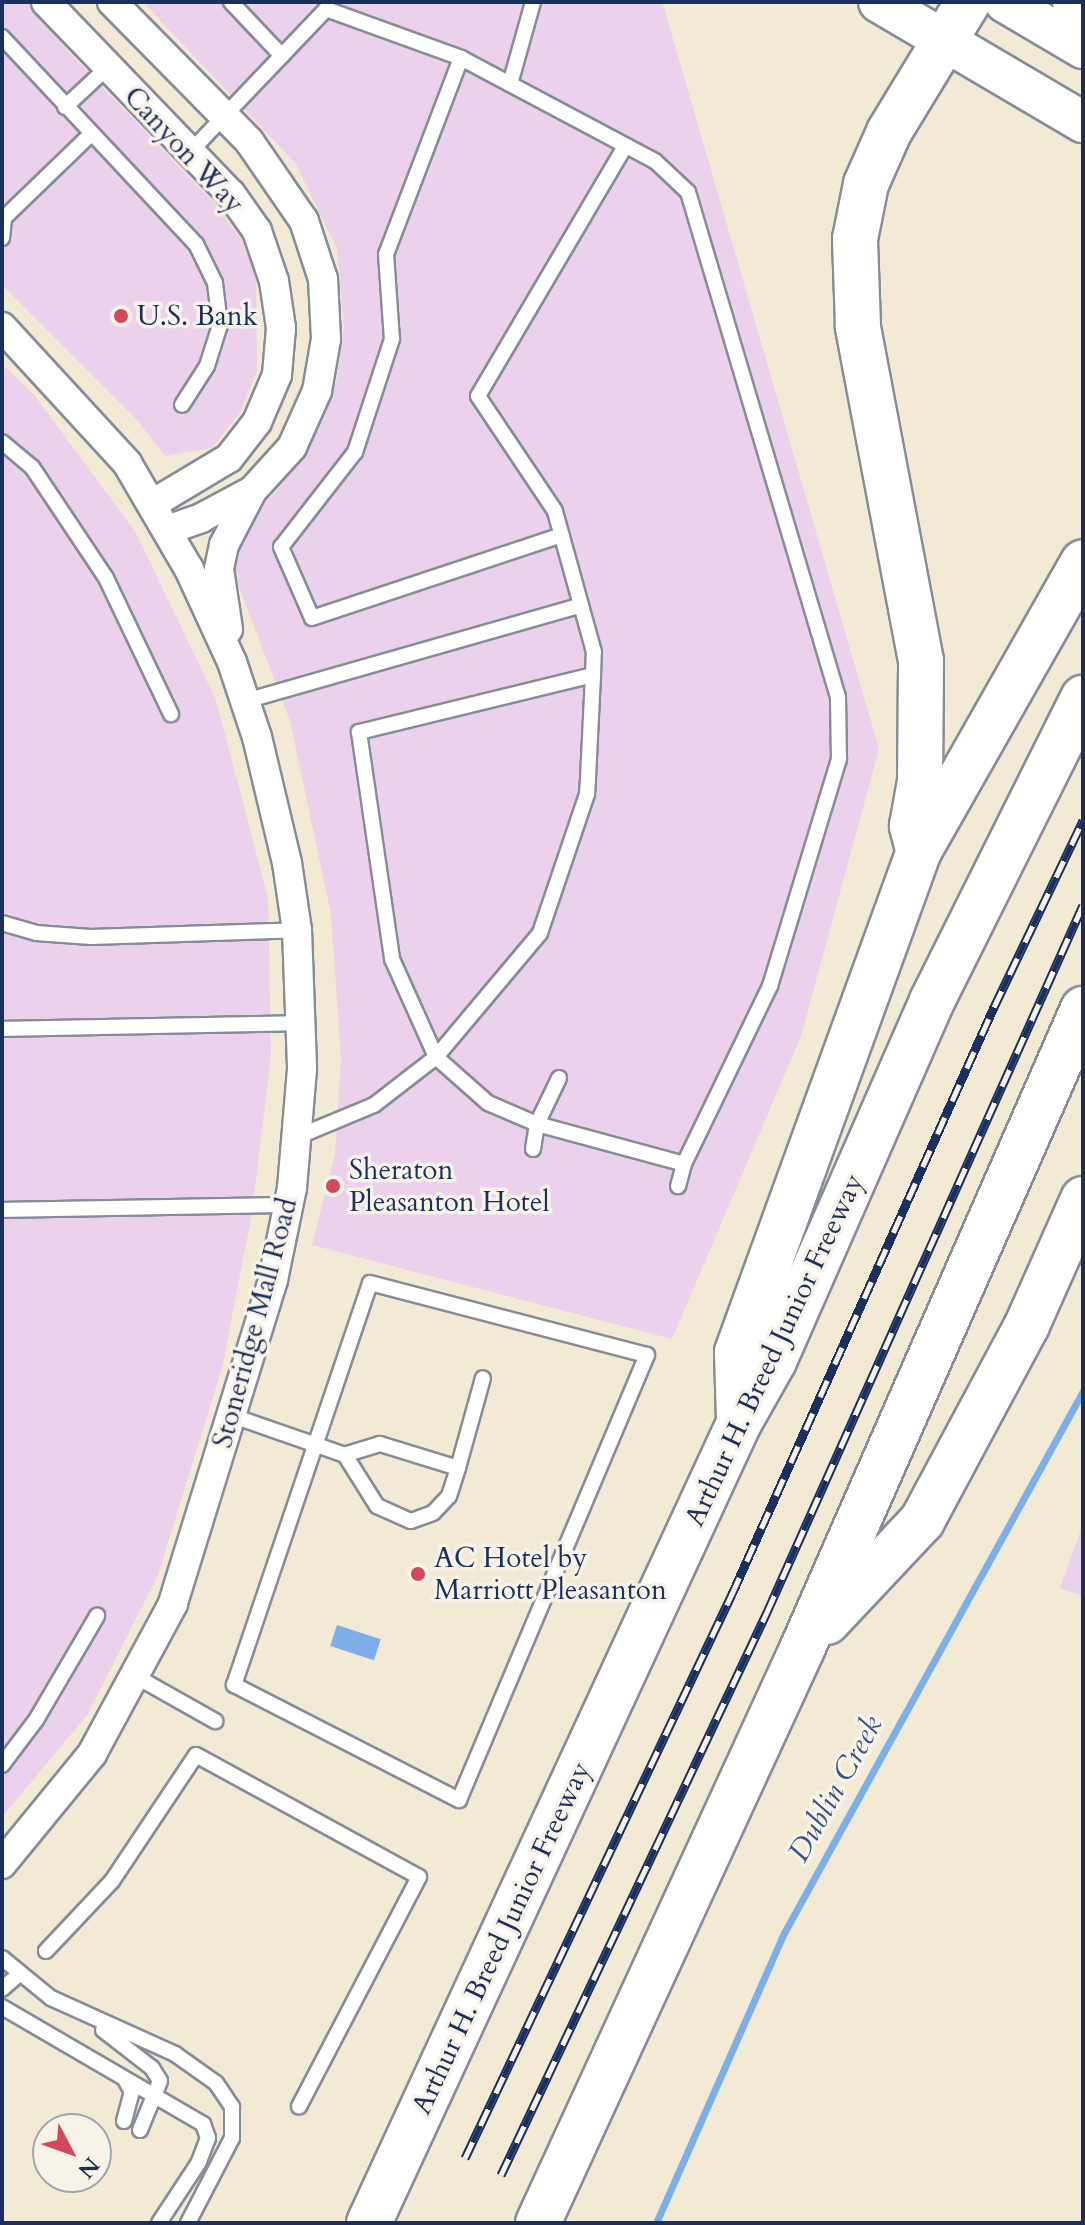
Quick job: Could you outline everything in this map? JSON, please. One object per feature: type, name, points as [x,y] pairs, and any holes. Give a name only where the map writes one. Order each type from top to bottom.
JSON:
[{"type":"highway","points":[[919,851],[912,826],[920,781],[921,661],[858,326],[855,239],[866,184],[889,132],[968,2]]},
{"type":"highway","points":[[1075,2],[1083,37]]},
{"type":"highway","points":[[739,1423],[737,1352],[919,851],[1083,562]]},
{"type":"highway","name":"Arthur H. Breed Junior Freeway","points":[[372,2214],[739,1423],[774,1361],[989,881],[1083,698]]},
{"type":"highway","points":[[538,2223],[803,1647],[1083,1009]]},
{"type":"highway","points":[[803,1647],[922,1521],[1027,1325],[1083,1199]]},
{"type":"main road","points":[[879,2],[1083,122]]},
{"type":"main road","points":[[1005,2],[1083,48]]},
{"type":"street","name":"Canyon Way","points":[[46,2],[191,151],[257,231],[281,328],[277,375],[257,422],[229,458],[152,504]]},
{"type":"street","name":"Canyon Way","points":[[112,2],[249,141],[304,221],[323,279],[326,339],[317,391],[292,447],[252,491],[234,521],[219,569],[232,662]]},
{"type":"street","name":"Stoneridge Mall Road","points":[[2,327],[86,413],[152,504],[232,662],[273,799],[297,930],[302,1023],[297,1137],[289,1205],[233,1416],[173,1604],[137,1677],[92,1754],[2,1864]]},
{"type":"street","name":"Canyon Way","points":[[167,530],[201,518],[252,491]]},
{"type":"lane","points":[[231,2],[282,56]]},
{"type":"lane","points":[[510,84],[533,2]]},
{"type":"lane","points":[[191,151],[327,6],[461,58],[655,161],[688,192],[838,697],[839,759],[770,986],[684,1164],[678,1186]]},
{"type":"lane","points":[[2,37],[196,244],[215,283],[220,325],[207,366],[182,405]]},
{"type":"lane","points":[[461,58],[386,254],[392,339],[355,452],[281,547],[312,618],[562,535]]},
{"type":"lane","points":[[65,107],[107,68]]},
{"type":"lane","points":[[2,238],[4,218],[91,134]]},
{"type":"lane","points":[[297,1137],[374,1105],[436,1057],[540,933],[587,794],[594,652],[562,535],[555,511],[478,396],[625,146]]},
{"type":"lane","points":[[2,442],[32,467],[106,578],[171,714]]},
{"type":"lane","points":[[245,701],[581,605]]},
{"type":"lane","points":[[593,675],[359,732],[392,959],[436,1057],[488,1103],[537,1124],[684,1164]]},
{"type":"lane","points":[[2,923],[36,933],[91,937],[297,930]]},
{"type":"lane","points":[[2,1029],[302,1023]]},
{"type":"lane","points":[[533,1149],[537,1124],[559,1078]]},
{"type":"lane","points":[[2,1210],[289,1205]]},
{"type":"lane","points":[[370,1283],[647,1355],[459,1800],[234,1685],[316,1444],[370,1283]]},
{"type":"lane","points":[[233,1416],[345,1455],[377,1506],[411,1521],[433,1513],[449,1496],[483,1378]]},
{"type":"lane","points":[[345,1455],[380,1444],[458,1468]]},
{"type":"lane","points":[[2,1765],[36,1720],[97,1616]]},
{"type":"lane","points":[[137,1677],[215,1721]]},
{"type":"lane","points":[[46,1951],[112,1881],[196,1755],[419,1877],[299,2107]]},
{"type":"lane","points":[[2,1958],[19,1974],[76,2009],[152,2068],[160,2081],[158,2097],[140,2130]]},
{"type":"lane","points":[[2,1989],[19,1974]]},
{"type":"lane","points":[[2,2007],[203,2124],[208,2138],[178,2199],[159,2223]]},
{"type":"lane","points":[[76,2009],[175,2054],[216,2083],[232,2107],[228,2151],[188,2223]]},
{"type":"lane","points":[[124,2121],[132,2092],[126,2081]]},
{"type":"shaded area","points":[[2,2],[32,2],[69,52],[215,204],[242,241],[256,280],[257,371],[239,414],[212,448],[165,456],[138,421],[2,285]]},
{"type":"shaded area","points":[[143,2],[661,2],[664,8],[879,749],[801,1036],[672,1339],[312,1245],[335,1155],[341,1060],[331,914],[290,721],[230,563],[244,524],[275,493],[313,438],[337,378],[344,326],[337,249],[296,164]]},
{"type":"shaded area","points":[[2,364],[35,396],[136,533],[216,700],[268,898],[271,1055],[252,1213],[222,1368],[158,1575],[87,1715],[2,1817]]},
{"type":"shaded area","points":[[1083,1524],[1083,1596],[1060,1588]]},
{"type":"water","points":[[337,1625],[381,1639],[374,1660],[330,1646]]},
{"type":"waterway","name":"Dublin Creek","points":[[656,2223],[784,1933],[1083,1391]]},
{"type":"railway","points":[[465,2158],[732,1594],[994,1007],[1083,820]]},
{"type":"railway","points":[[501,2175],[767,1612],[1083,905]]},
{"type":"place","name":"U.S. Bank","points":[[121,316]]},
{"type":"place","name":"Sheraton Pleasanton Hotel","points":[[333,1186]]},
{"type":"place","name":"AC Hotel by Marriott Pleasanton","points":[[418,1574]]}]
